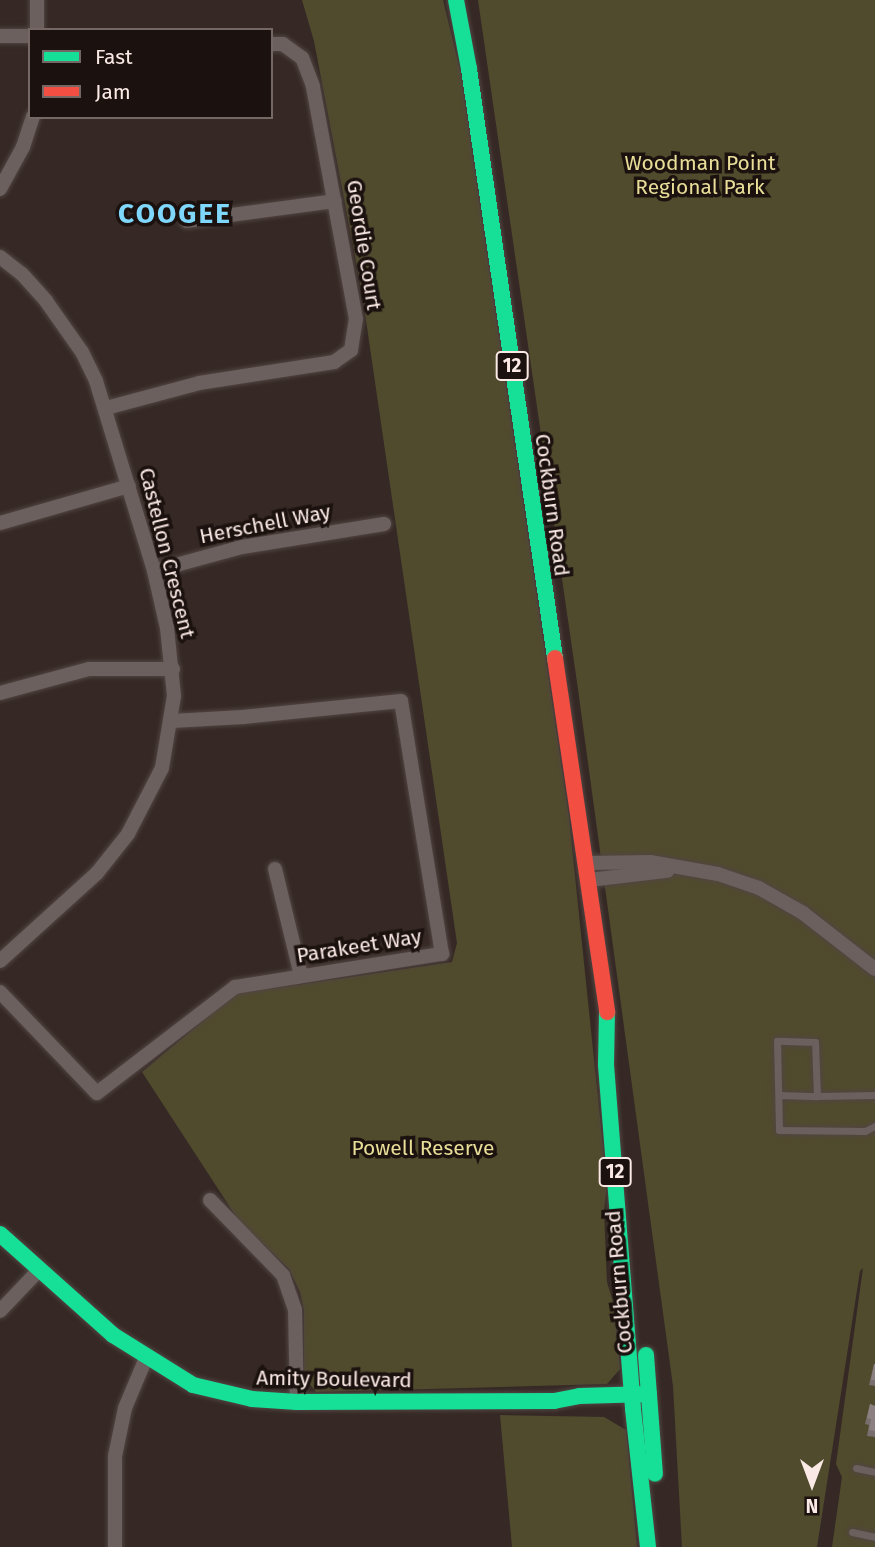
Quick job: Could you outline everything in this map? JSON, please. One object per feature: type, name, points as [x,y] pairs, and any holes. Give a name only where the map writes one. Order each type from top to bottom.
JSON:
[{"type":"main road","name":"Cockburn Road","points":[[456,0],[608,1016],[606,1065],[633,1402],[648,1547]]},
{"type":"main road","name":"Cockburn Road","points":[[608,1016],[616,1034],[635,1218]]},
{"type":"main road","name":"Amity Boulevard","points":[[0,1234],[113,1335],[193,1385],[252,1399],[297,1402],[554,1401],[583,1408],[650,1401]]},
{"type":"main road","name":"Cockburn Road","points":[[645,1340],[660,1547]]},
{"type":"street","points":[[37,0],[37,28]]},
{"type":"street","points":[[0,36],[28,36]]},
{"type":"street","name":"Geordie Court","points":[[106,408],[199,383],[334,362],[351,350],[356,319],[323,126],[302,58],[283,44],[273,44]]},
{"type":"street","points":[[0,190],[23,147],[32,119]]},
{"type":"street","points":[[187,220],[335,201]]},
{"type":"street","name":"Castellon Crescent","points":[[0,257],[22,274],[68,329],[96,381],[154,571],[173,669],[172,721],[167,749],[154,787],[114,853],[0,961]]},
{"type":"street","points":[[0,523],[129,486]]},
{"type":"street","name":"Herschell Way","points":[[154,571],[242,547],[384,524]]},
{"type":"street","points":[[0,693],[89,669],[173,669]]},
{"type":"street","name":"Parakeet Way","points":[[0,992],[97,1093],[235,987],[442,954],[401,701],[243,717],[172,721]]},
{"type":"street","points":[[587,863],[650,862],[718,874],[760,888],[803,913],[875,969]]},
{"type":"street","points":[[275,869],[301,976]]},
{"type":"street","points":[[589,880],[642,872],[690,870]]},
{"type":"street","points":[[210,1200],[284,1275],[295,1309],[297,1402]]},
{"type":"street","points":[[0,1311],[40,1269]]},
{"type":"street","points":[[115,1547],[115,1456],[125,1408],[146,1358]]},
{"type":"lane","points":[[817,1096],[815,1042],[777,1041],[779,1130],[865,1131],[875,1126]]},
{"type":"lane","points":[[779,1095],[875,1095]]},
{"type":"lane","points":[[856,1468],[875,1472]]},
{"type":"lane","points":[[852,1532],[875,1537]]},
{"type":"green space","name":"Powell Reserve","points":[[302,0],[443,0],[460,70],[569,818],[607,1185],[604,1211],[607,1282],[614,1305],[620,1369],[607,1384],[316,1392],[304,1377],[304,1310],[300,1292],[289,1269],[239,1221],[142,1072],[235,994],[452,962],[457,943],[362,293],[314,41]]},
{"type":"green space","name":"Woodman Point Regional Park","points":[[478,0],[875,0],[875,1547],[832,1547],[842,1477],[836,1464],[863,1268],[860,1271],[817,1547],[682,1547],[673,1386],[577,682]]},
{"type":"green space","points":[[500,1415],[604,1417],[626,1430],[637,1547],[512,1547]]},
{"type":"building","points":[[874,1364],[875,1380],[871,1380]]},
{"type":"building","points":[[870,1404],[875,1406],[875,1431],[869,1430],[871,1419],[867,1418]]},
{"type":"traffic: fast","points":[[456,0],[469,69],[555,658]]},
{"type":"traffic: fast","points":[[607,1012],[606,1065],[633,1409],[648,1547]]},
{"type":"traffic: fast","points":[[0,1234],[113,1335],[193,1385],[252,1399],[297,1402],[554,1401],[579,1396],[649,1394]]},
{"type":"traffic: fast","points":[[646,1355],[655,1474]]},
{"type":"traffic: jam","points":[[555,658],[607,1012]]},
{"type":"district","name":"COOGEE","points":[[175,214]]}]
